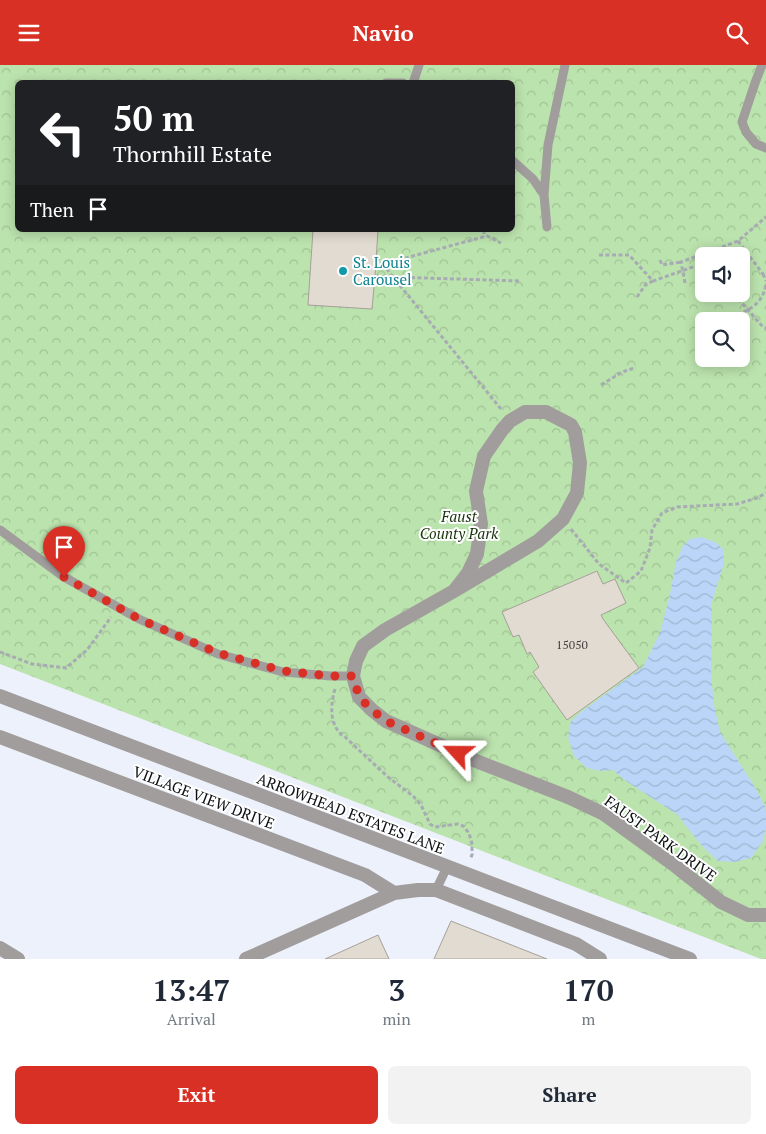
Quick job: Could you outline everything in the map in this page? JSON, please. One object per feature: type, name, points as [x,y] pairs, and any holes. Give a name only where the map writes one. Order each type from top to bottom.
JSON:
[{"type":"street","points":[[353,676],[362,646],[385,630],[454,591],[538,541],[563,519],[577,493],[580,463],[575,432],[571,425],[546,412],[524,412],[510,421],[502,430],[484,456],[476,491],[481,524],[477,554],[468,573],[454,591]]},
{"type":"street","name":"FAUST PARK DRIVE","points":[[353,676],[359,697],[386,721],[476,761],[568,797],[604,814],[720,902],[748,915],[766,915]]},
{"type":"street","name":"ARROWHEAD ESTATES LANE","points":[[0,696],[690,959]]},
{"type":"street","name":"VILLAGE VIEW DRIVE","points":[[0,737],[365,875],[394,893]]},
{"type":"street","points":[[246,959],[394,893],[418,890],[436,890],[576,944],[600,959]]},
{"type":"street","points":[[0,948],[18,959]]},
{"type":"lane","points":[[414,80],[419,65]]},
{"type":"lane","points":[[547,227],[544,195],[548,145],[565,65]]},
{"type":"lane","points":[[762,65],[742,122],[746,132],[756,144],[766,149]]},
{"type":"lane","points":[[515,163],[533,179],[544,195]]},
{"type":"lane","points":[[0,530],[64,577],[139,619],[218,653],[284,671],[331,676],[353,676]]},
{"type":"lane","points":[[436,890],[447,867]]},
{"type":"path","points":[[660,260],[662,265],[681,262],[738,241],[766,217]]},
{"type":"path","points":[[484,232],[484,237]]},
{"type":"path","points":[[376,267],[487,236],[501,243]]},
{"type":"path","points":[[738,241],[764,272],[766,282],[765,291],[757,305],[743,312]]},
{"type":"path","points":[[599,255],[629,255],[653,281]]},
{"type":"path","points":[[376,258],[383,264],[510,421]]},
{"type":"path","points":[[681,262],[685,283]]},
{"type":"path","points":[[637,297],[646,284],[695,266]]},
{"type":"path","points":[[375,276],[520,281]]},
{"type":"path","points":[[741,302],[766,328]]},
{"type":"path","points":[[600,385],[615,375],[636,368]]},
{"type":"path","points":[[563,519],[599,564],[626,583],[641,571],[650,548],[652,530],[662,513],[677,507],[737,504],[758,498],[766,493]]},
{"type":"path","points":[[0,652],[32,664],[66,668],[86,650],[119,608]]},
{"type":"path","points":[[335,689],[332,706],[334,727],[388,777],[413,796],[421,805],[430,824],[435,827],[463,826],[469,833],[472,844],[472,855],[469,862]]},
{"type":"green space","name":"Faust County Park","points":[[0,65],[766,65],[766,959],[761,959],[0,664]]},
{"type":"green space","points":[[418,258],[420,274],[406,273],[405,261]]},
{"type":"green space","points":[[404,295],[412,307],[398,329],[390,320]]},
{"type":"water","points":[[701,537],[715,542],[723,549],[724,563],[712,602],[711,674],[714,705],[720,732],[753,784],[765,806],[766,813],[766,829],[763,841],[751,858],[735,862],[718,861],[704,848],[678,815],[626,781],[613,770],[600,771],[587,768],[574,756],[568,737],[571,721],[643,667],[660,633],[676,562],[683,546],[690,539]]},
{"type":"building","name":"St. Louis Carousel","points":[[313,232],[378,232],[372,309],[308,305]]},
{"type":"building","points":[[597,571],[603,584],[615,579],[626,603],[601,615],[639,668],[567,720],[533,672],[539,667],[530,652],[527,654],[519,635],[513,637],[502,612]]},
{"type":"building","points":[[451,921],[547,959],[434,959]]},
{"type":"building","points":[[378,935],[389,959],[325,959]]},
{"type":"place","name":"St. Louis Carousel","points":[[343,271]]},
{"type":"route","points":[[64,577],[139,619],[218,653],[284,671],[331,676],[353,676],[359,697],[386,721],[458,753]]}]
